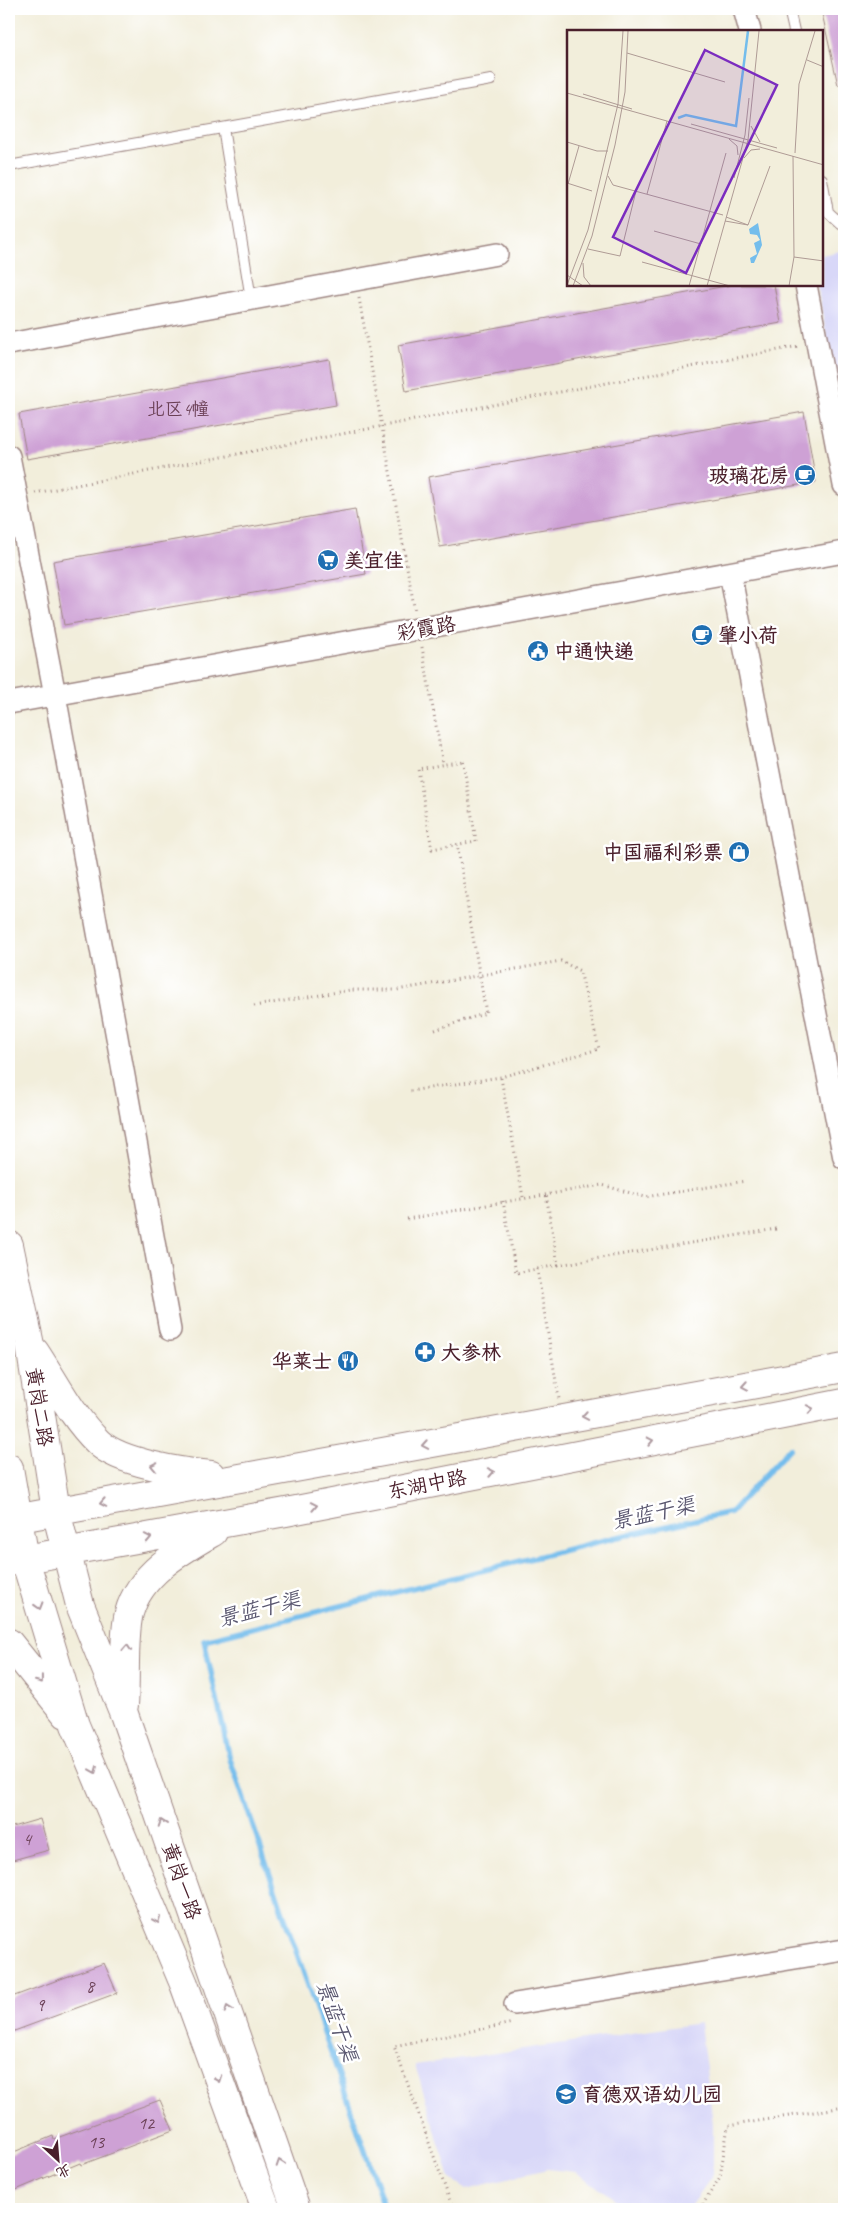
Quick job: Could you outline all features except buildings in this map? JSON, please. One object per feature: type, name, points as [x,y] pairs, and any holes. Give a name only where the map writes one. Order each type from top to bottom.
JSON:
[{"type":"main road","name":"黄岗二路","points":[[9,1245],[30,1345],[56,1511],[66,1553]]},
{"type":"main road","points":[[30,1345],[80,1421],[100,1444],[148,1465],[237,1479]]},
{"type":"main road","name":"东湖中路","points":[[13,1519],[844,1368]]},
{"type":"main road","name":"东湖中路","points":[[17,1561],[286,1512],[844,1403]]},
{"type":"main road","points":[[9,1468],[13,1519]]},
{"type":"main road","points":[[279,1472],[286,1512]]},
{"type":"main road","name":"黄岗一路","points":[[13,1519],[17,1561],[75,1725],[184,1984],[266,2209]]},
{"type":"main road","points":[[124,1714],[129,1613],[140,1590],[159,1567],[183,1549],[232,1522]]},
{"type":"main road","name":"黄岗一路","points":[[66,1553],[80,1605],[124,1714],[296,2209]]},
{"type":"main road","points":[[9,1643],[75,1725]]},
{"type":"street","points":[[744,9],[750,30]]},
{"type":"street","points":[[9,344],[497,254]]},
{"type":"street","points":[[806,286],[844,485]]},
{"type":"street","points":[[9,456],[55,695],[170,1330]]},
{"type":"street","name":"彩霞路","points":[[9,703],[844,552]]},
{"type":"street","points":[[730,573],[844,1158]]},
{"type":"street","points":[[516,2013],[844,1950]]},
{"type":"lane","points":[[789,9],[794,30]]},
{"type":"lane","points":[[9,166],[491,80]]},
{"type":"lane","points":[[223,128],[251,299]]},
{"type":"lane","points":[[823,184],[828,212],[840,223],[844,222]]},
{"type":"path","points":[[356,280],[443,765]]},
{"type":"path","points":[[17,496],[817,343]]},
{"type":"path","points":[[463,761],[476,841],[432,848],[418,769],[443,765],[463,761]]},
{"type":"path","points":[[435,1030],[486,1014],[457,844]]},
{"type":"path","points":[[254,1006],[350,990],[397,990],[560,962],[580,971],[598,1049],[501,1078],[410,1091]]},
{"type":"path","points":[[501,1078],[524,1197]]},
{"type":"path","points":[[407,1219],[524,1197],[602,1185],[645,1197],[746,1181]]},
{"type":"path","points":[[546,1194],[558,1265]]},
{"type":"path","points":[[503,1201],[516,1273],[776,1229]]},
{"type":"path","points":[[537,1269],[563,1420]]},
{"type":"path","points":[[453,2209],[394,2046],[516,2013]]},
{"type":"path","points":[[700,2209],[720,2177],[728,2126],[844,2107]]},
{"type":"shaded area","points":[[844,250],[844,392],[837,393],[817,286],[823,286],[823,255]]},
{"type":"shaded area","name":"育德双语幼儿园","points":[[700,2023],[713,2123],[713,2175],[688,2209],[622,2209],[619,2202],[576,2172],[547,2169],[467,2189],[450,2178],[415,2065]]},
{"type":"waterway","name":"景蓝干渠","points":[[385,2209],[230,1759],[204,1640],[613,1538],[731,1512],[790,1448]]},
{"type":"place","name":"玻璃花房","points":[[805,475]]},
{"type":"place","name":"美宜佳","points":[[328,560]]},
{"type":"place","name":"肇小荷","points":[[702,635]]},
{"type":"place","name":"中通快递","points":[[538,651]]},
{"type":"place","name":"中国福利彩票","points":[[739,852]]},
{"type":"place","name":"大参林","points":[[425,1352]]},
{"type":"place","name":"华莱士","points":[[348,1361]]},
{"type":"place","name":"育德双语幼儿园","points":[[566,2094]]}]
